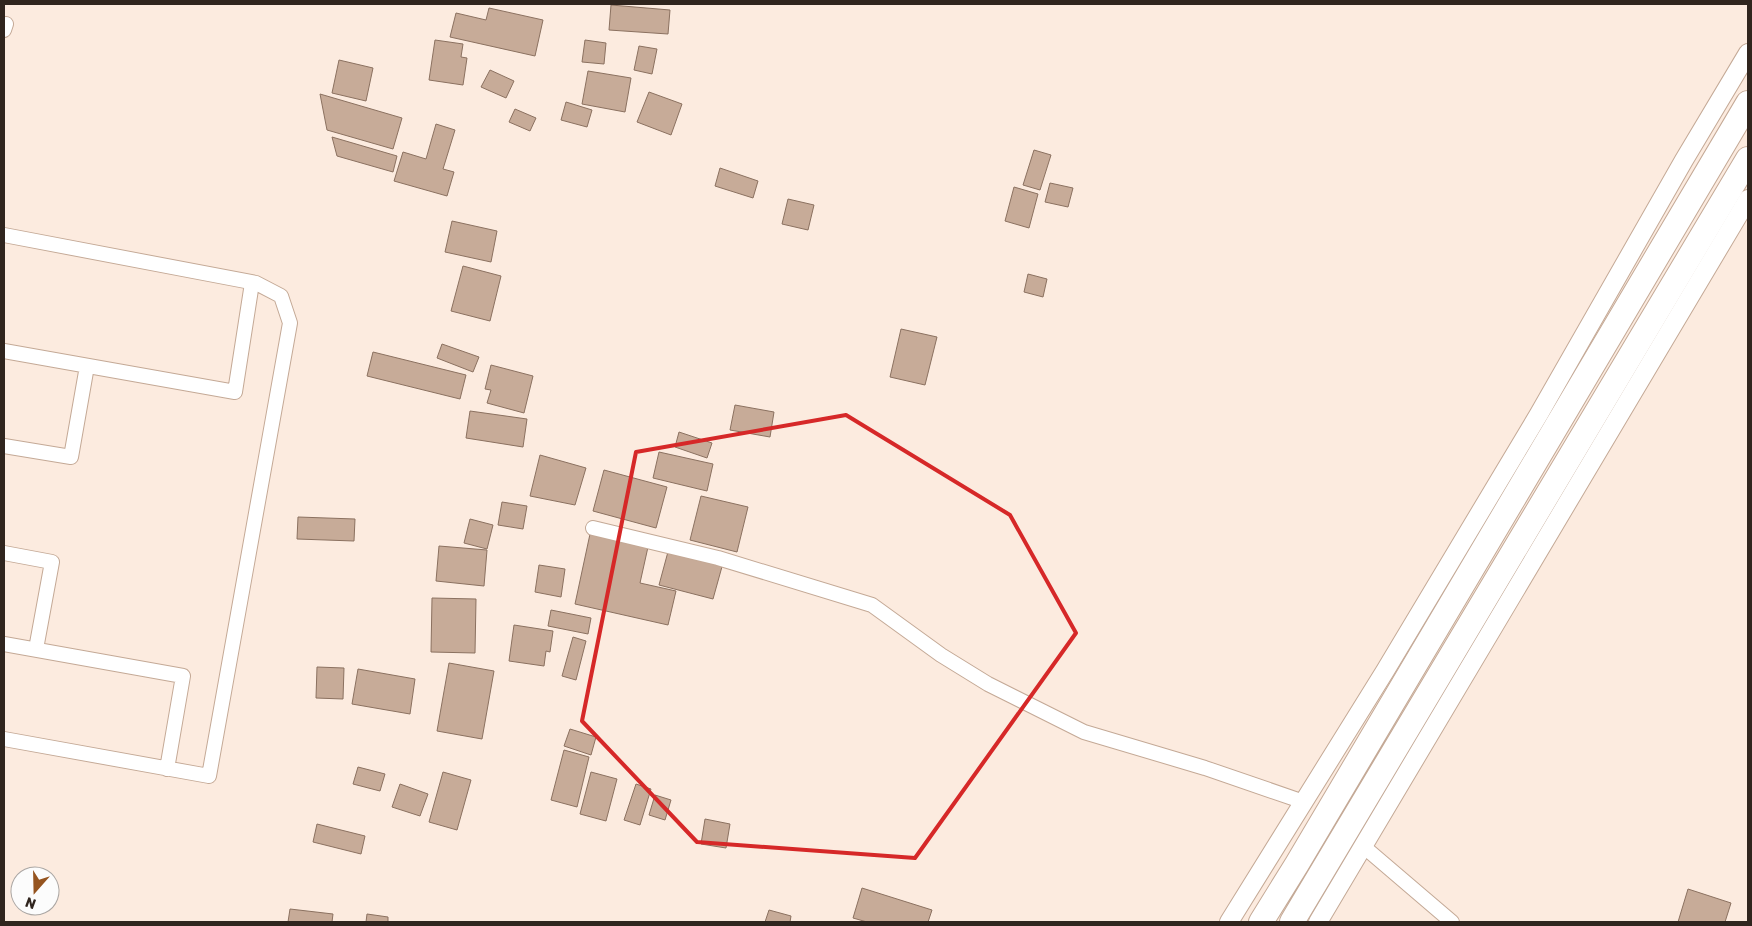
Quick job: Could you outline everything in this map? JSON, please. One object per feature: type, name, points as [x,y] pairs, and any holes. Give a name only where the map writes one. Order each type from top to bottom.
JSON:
[{"type":"highway","points":[[1261,922],[1748,103]]},
{"type":"highway","points":[[1292,922],[1748,158]]},
{"type":"street","points":[[1230,922],[1385,671],[1539,414],[1660,202],[1748,53]]},
{"type":"street","points":[[1318,922],[1748,199]]},
{"type":"street","points":[[4,235],[252,282],[281,296],[290,323],[209,776],[4,739]]},
{"type":"street","points":[[4,351],[235,392],[252,282]]},
{"type":"street","points":[[4,446],[71,457],[88,366]]},
{"type":"street","points":[[593,528],[718,558],[872,605],[941,655],[988,684],[1084,732],[1206,768],[1304,802]]},
{"type":"street","points":[[4,553],[52,562],[36,649]]},
{"type":"street","points":[[4,644],[184,676],[167,768]]},
{"type":"street","points":[[1363,846],[1452,922]]},
{"type":"highlighted area","points":[[846,415],[1010,515],[1076,633],[915,858],[697,842],[582,721],[636,452]]},
{"type":"building","points":[[611,5],[670,10],[668,34],[609,30]]},
{"type":"building","points":[[489,8],[543,20],[535,56],[450,37],[456,13],[486,20]]},
{"type":"building","points":[[435,40],[463,44],[461,57],[467,58],[463,85],[429,80]]},
{"type":"building","points":[[585,40],[606,43],[604,64],[582,62]]},
{"type":"building","points":[[639,46],[657,49],[652,74],[634,70]]},
{"type":"building","points":[[339,60],[373,68],[366,101],[332,93]]},
{"type":"building","points":[[490,70],[514,81],[506,98],[481,87]]},
{"type":"building","points":[[588,71],[631,78],[625,112],[582,104]]},
{"type":"building","points":[[649,92],[682,104],[671,135],[637,122]]},
{"type":"building","points":[[320,94],[402,118],[393,149],[327,130]]},
{"type":"building","points":[[566,102],[592,110],[587,127],[561,120]]},
{"type":"building","points":[[515,109],[536,118],[530,131],[509,122]]},
{"type":"building","points":[[436,124],[455,130],[443,169],[454,172],[447,196],[394,181],[403,152],[426,159]]},
{"type":"building","points":[[332,137],[397,156],[393,172],[337,156]]},
{"type":"building","points":[[1034,150],[1051,155],[1040,190],[1023,185]]},
{"type":"building","points":[[720,168],[758,181],[753,198],[715,186]]},
{"type":"building","points":[[1050,183],[1073,188],[1068,207],[1045,202]]},
{"type":"building","points":[[1014,187],[1038,194],[1029,228],[1005,221]]},
{"type":"building","points":[[788,199],[814,205],[808,230],[782,224]]},
{"type":"building","points":[[452,221],[497,231],[491,262],[445,252]]},
{"type":"building","points":[[463,266],[501,276],[490,321],[451,311]]},
{"type":"building","points":[[1028,274],[1047,279],[1043,297],[1024,292]]},
{"type":"building","points":[[901,329],[937,337],[925,385],[890,377]]},
{"type":"building","points":[[442,344],[479,357],[473,372],[437,358]]},
{"type":"building","points":[[373,352],[466,375],[460,399],[367,376]]},
{"type":"building","points":[[491,365],[533,376],[524,413],[487,403],[491,390],[485,389]]},
{"type":"building","points":[[735,405],[774,412],[770,437],[730,430]]},
{"type":"building","points":[[470,411],[527,419],[523,447],[466,438]]},
{"type":"building","points":[[679,432],[712,443],[707,458],[675,447]]},
{"type":"building","points":[[659,452],[713,464],[707,491],[653,478]]},
{"type":"building","points":[[540,455],[586,468],[575,505],[530,496]]},
{"type":"building","points":[[604,470],[667,487],[656,528],[593,511]]},
{"type":"building","points":[[701,496],[748,507],[737,552],[690,540]]},
{"type":"building","points":[[502,502],[527,506],[523,529],[498,525]]},
{"type":"building","points":[[298,517],[355,519],[354,541],[297,539]]},
{"type":"building","points":[[470,519],[493,525],[487,549],[464,543]]},
{"type":"building","points":[[590,534],[648,547],[640,583],[676,591],[668,625],[575,604]]},
{"type":"building","points":[[439,546],[487,550],[484,586],[436,581]]},
{"type":"building","points":[[669,548],[723,563],[713,599],[659,585]]},
{"type":"building","points":[[539,565],[565,569],[561,597],[535,592]]},
{"type":"building","points":[[432,598],[476,599],[475,653],[431,652]]},
{"type":"building","points":[[551,610],[591,618],[588,634],[548,626]]},
{"type":"building","points":[[514,625],[553,631],[550,652],[546,651],[544,666],[509,661]]},
{"type":"building","points":[[573,637],[586,641],[576,680],[562,676]]},
{"type":"building","points":[[449,663],[494,671],[482,739],[437,731]]},
{"type":"building","points":[[317,667],[344,668],[343,699],[316,698]]},
{"type":"building","points":[[358,669],[415,679],[410,714],[352,704]]},
{"type":"building","points":[[570,729],[596,737],[591,755],[564,746]]},
{"type":"building","points":[[564,750],[589,757],[577,807],[551,800]]},
{"type":"building","points":[[358,767],[385,774],[380,791],[353,784]]},
{"type":"building","points":[[443,772],[471,780],[457,830],[429,822]]},
{"type":"building","points":[[591,772],[617,779],[606,821],[580,814]]},
{"type":"building","points":[[400,784],[428,794],[420,816],[392,807]]},
{"type":"building","points":[[636,784],[651,789],[640,825],[624,820]]},
{"type":"building","points":[[655,795],[671,800],[665,820],[649,815]]},
{"type":"building","points":[[705,819],[730,824],[726,848],[701,844]]},
{"type":"building","points":[[317,824],[365,836],[361,854],[313,842]]},
{"type":"building","points":[[862,888],[932,910],[928,922],[867,922],[853,918]]},
{"type":"building","points":[[1688,889],[1731,903],[1725,922],[1678,922]]},
{"type":"building","points":[[290,909],[333,914],[332,922],[288,922]]},
{"type":"building","points":[[769,910],[791,916],[790,922],[765,922]]},
{"type":"building","points":[[367,914],[388,917],[388,922],[366,922]]}]
